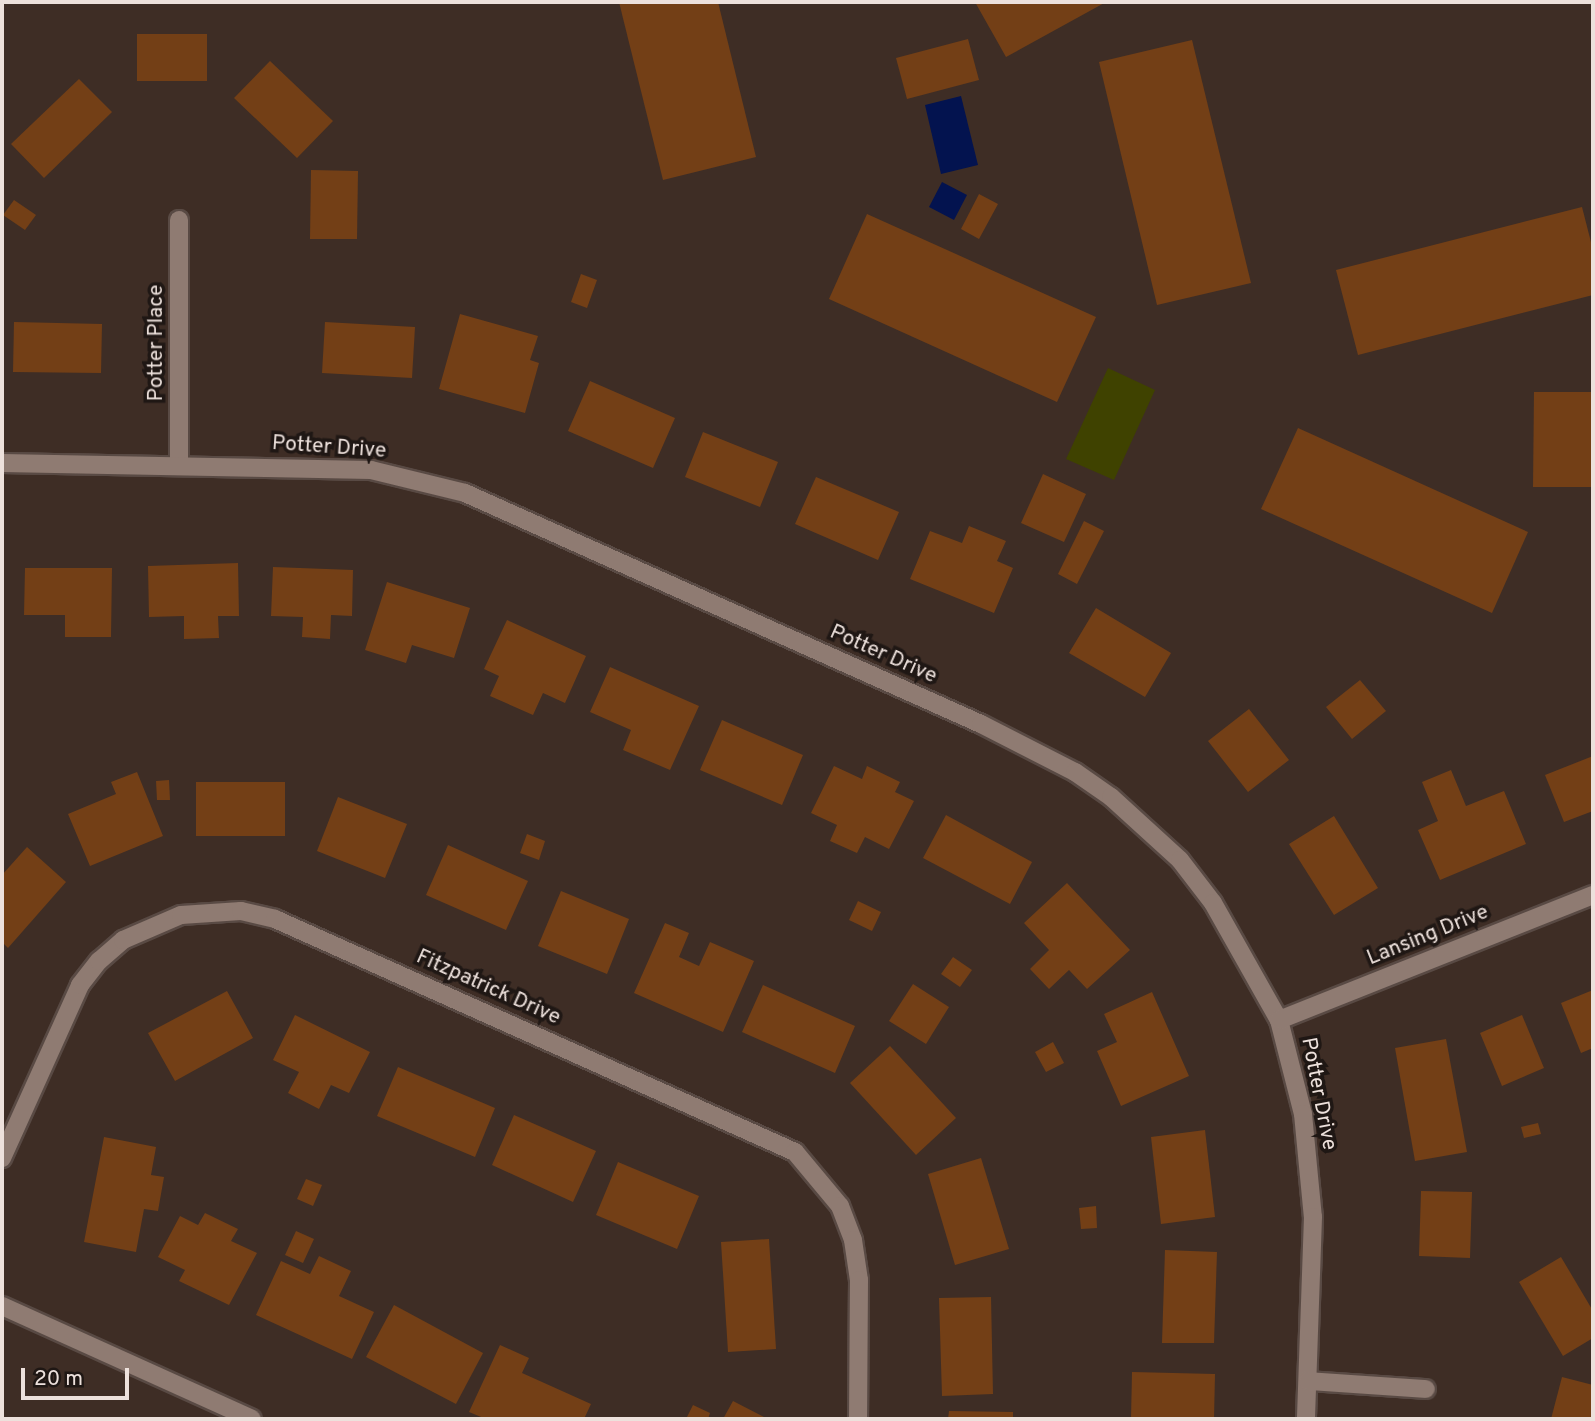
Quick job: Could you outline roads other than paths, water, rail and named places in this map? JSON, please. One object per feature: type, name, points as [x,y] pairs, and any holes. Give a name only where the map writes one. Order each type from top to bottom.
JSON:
[{"type":"street","name":"Potter Place","points":[[179,220],[179,466]]},
{"type":"street","name":"Potter Drive","points":[[2,463],[371,470],[465,493],[1029,747],[1111,797],[1180,860],[1240,944],[1279,1020],[1303,1114],[1312,1206],[1306,1419]]},
{"type":"street","name":"Lansing Drive","points":[[1279,1020],[1593,895]]},
{"type":"street","name":"Fitzpatrick Drive","points":[[2,1158],[80,985],[99,961],[123,940],[181,915],[241,911],[275,919],[795,1152],[841,1206],[853,1240],[859,1280],[858,1419]]},
{"type":"street","points":[[2,1306],[252,1419]]},
{"type":"street","points":[[1308,1381],[1426,1389]]}]
